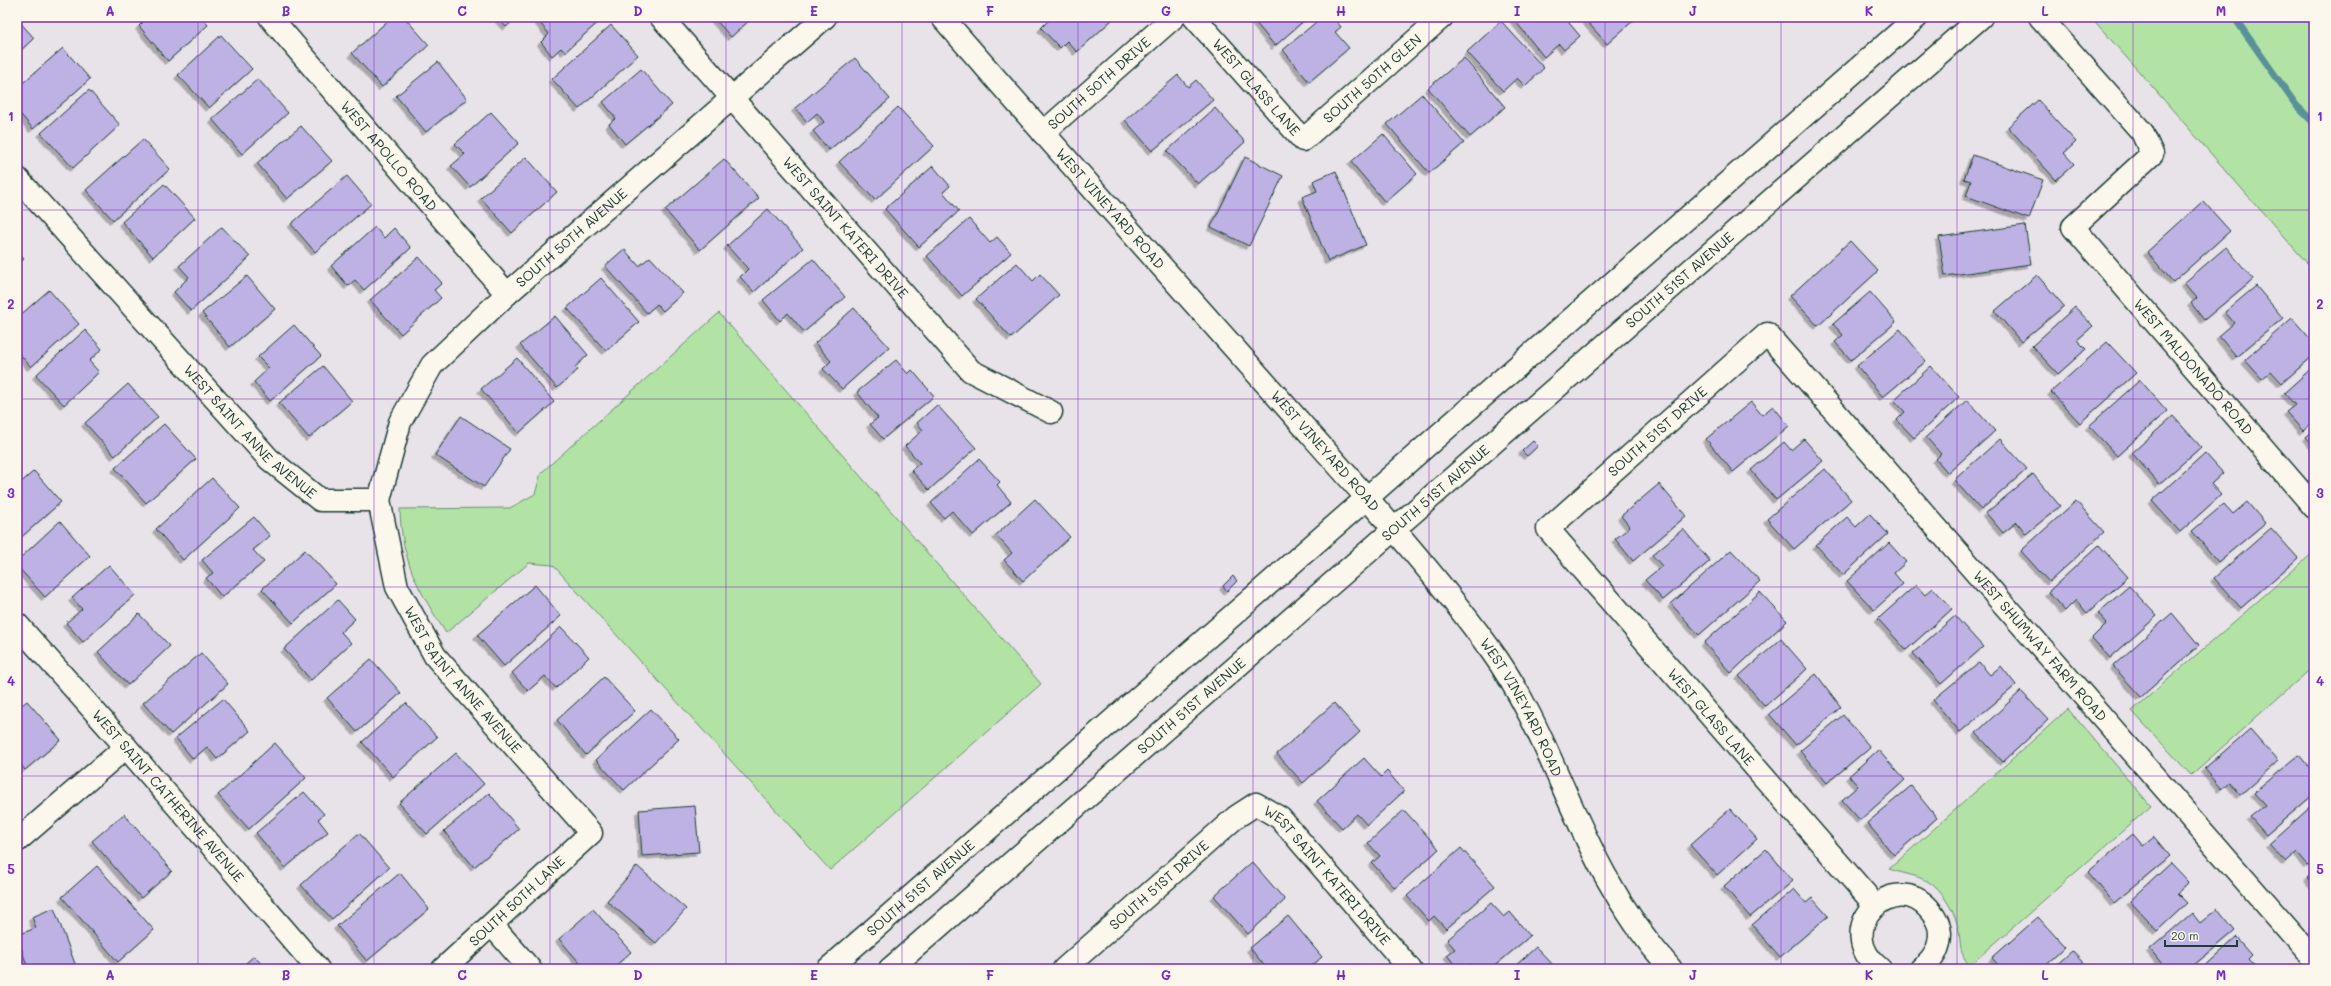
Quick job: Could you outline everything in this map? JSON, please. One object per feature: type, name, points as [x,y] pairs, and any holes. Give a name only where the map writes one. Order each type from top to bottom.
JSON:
[{"type":"street","name":"WEST APOLLO ROAD","points":[[270,17],[507,294]]},
{"type":"street","name":"WEST SAINT KATERI DRIVE","points":[[661,17],[972,371],[1051,412]]},
{"type":"street","name":"SOUTH 50TH AVENUE","points":[[379,500],[400,422],[432,364],[507,294],[733,99],[825,17]]},
{"type":"street","name":"WEST VINEYARD ROAD","points":[[942,17],[1367,498],[1459,608],[1492,651],[1512,683],[1539,733],[1604,874],[1636,925],[1671,969]]},
{"type":"street","name":"SOUTH 50TH DRIVE","points":[[1043,133],[1174,17]]},
{"type":"street","name":"WEST GLASS LANE","points":[[1194,17],[1303,140]]},
{"type":"street","name":"SOUTH 50TH GLEN","points":[[1303,140],[1442,17]]},
{"type":"street","name":"SOUTH 51ST AVENUE","points":[[828,969],[1917,17]]},
{"type":"street","name":"SOUTH 51ST AVENUE","points":[[890,969],[1981,17]]},
{"type":"street","name":"WEST MALDONADO ROAD","points":[[2040,17],[2142,132],[2152,154],[2073,227],[2314,507]]},
{"type":"street","name":"WEST SAINT ANNE AVENUE","points":[[17,178],[269,459],[320,500],[379,500],[397,587],[436,656],[591,833]]},
{"type":"street","name":"SOUTH 51ST DRIVE","points":[[1548,529],[1767,334]]},
{"type":"street","name":"WEST SHUMWAY FARM ROAD","points":[[1767,334],[2314,959]]},
{"type":"street","name":"WEST GLASS LANE","points":[[1548,529],[1875,905]]},
{"type":"street","name":"WEST SAINT CATHERINE AVENUE","points":[[17,624],[126,747],[318,969]]},
{"type":"street","points":[[17,841],[126,747]]},
{"type":"street","name":"WEST SAINT KATERI DRIVE","points":[[1256,804],[1280,818],[1410,969]]},
{"type":"street","name":"SOUTH 51ST DRIVE","points":[[1064,969],[1236,817],[1256,804]]},
{"type":"street","name":"SOUTH 50TH LANE","points":[[443,969],[591,833]]},
{"type":"street","points":[[1870,966],[1861,938],[1862,926],[1867,914],[1875,905],[1887,898],[1900,896],[1914,898],[1926,905],[1940,928],[1940,942],[1935,955],[1926,968]]},
{"type":"street","points":[[492,925],[530,969]]},
{"type":"green space","points":[[2091,17],[2314,17],[2314,271]]},
{"type":"green space","points":[[719,313],[1041,684],[830,870],[553,565],[529,563],[446,633],[413,575],[404,544],[400,509],[510,508],[535,494],[541,473]]},
{"type":"green space","points":[[2314,552],[2314,666],[2191,775],[2132,711]]},
{"type":"green space","points":[[2068,709],[2151,806],[1969,966],[1960,946],[1959,931],[1955,917],[1943,896],[1927,881],[1889,869]]},
{"type":"building","points":[[148,17],[201,17],[208,25],[168,61],[139,26]]},
{"type":"building","points":[[392,17],[404,17],[429,45],[382,87],[352,53]]},
{"type":"building","points":[[497,17],[517,17],[506,27]]},
{"type":"building","points":[[535,17],[604,17],[565,52],[561,48],[552,56],[541,42],[549,34]]},
{"type":"building","points":[[713,17],[753,17],[731,37]]},
{"type":"building","points":[[1052,17],[1115,17],[1077,52],[1067,41],[1060,48],[1041,28]]},
{"type":"building","points":[[1251,17],[1308,17],[1275,46]]},
{"type":"building","points":[[1322,17],[1333,17],[1341,27],[1335,32],[1349,48],[1309,82],[1283,50]]},
{"type":"building","points":[[1512,17],[1564,17],[1580,36],[1564,50],[1559,44],[1544,57]]},
{"type":"building","points":[[1583,17],[1637,17],[1607,44]]},
{"type":"building","points":[[17,19],[34,38],[17,54]]},
{"type":"building","points":[[1501,21],[1544,68],[1525,86],[1517,78],[1503,91],[1467,52]]},
{"type":"building","points":[[611,25],[638,55],[579,109],[552,79]]},
{"type":"building","points":[[221,35],[252,69],[209,108],[178,75]]},
{"type":"building","points":[[63,48],[90,79],[33,129],[17,110],[17,88]]},
{"type":"building","points":[[855,58],[890,99],[829,150],[813,131],[824,122],[817,113],[807,122],[795,108]]},
{"type":"building","points":[[1464,58],[1505,107],[1470,137],[1428,88]]},
{"type":"building","points":[[438,62],[467,99],[426,132],[396,96]]},
{"type":"building","points":[[641,69],[672,105],[625,144],[609,124],[616,118],[603,102]]},
{"type":"building","points":[[1178,75],[1188,87],[1196,80],[1213,100],[1152,151],[1125,120]]},
{"type":"building","points":[[258,79],[288,113],[242,154],[212,119]]},
{"type":"building","points":[[89,90],[120,125],[73,168],[41,133]]},
{"type":"building","points":[[1422,94],[1464,143],[1429,173],[1387,124]]},
{"type":"building","points":[[2038,100],[2076,142],[2064,153],[2074,164],[2056,180],[2008,127]]},
{"type":"building","points":[[898,107],[934,146],[875,200],[839,162]]},
{"type":"building","points":[[1215,108],[1245,142],[1198,184],[1167,151]]},
{"type":"building","points":[[491,112],[519,143],[470,187],[451,166],[465,154],[455,144]]},
{"type":"building","points":[[301,126],[332,161],[287,199],[257,163]]},
{"type":"building","points":[[1383,134],[1417,174],[1385,202],[1351,162]]},
{"type":"building","points":[[143,139],[170,169],[113,220],[86,190]]},
{"type":"building","points":[[1973,155],[2043,180],[2029,219],[1966,196],[1971,181],[1964,179]]},
{"type":"building","points":[[526,157],[557,192],[512,233],[481,198]]},
{"type":"building","points":[[1245,157],[1283,176],[1249,246],[1211,227]]},
{"type":"building","points":[[724,159],[759,198],[700,250],[665,210]]},
{"type":"building","points":[[933,166],[950,186],[943,192],[959,211],[919,247],[885,209]]},
{"type":"building","points":[[1336,171],[1366,245],[1328,261],[1302,197],[1317,191],[1313,181]]},
{"type":"building","points":[[347,176],[371,204],[315,252],[291,224]]},
{"type":"building","points":[[164,184],[195,218],[153,257],[122,222]]},
{"type":"building","points":[[2203,201],[2230,231],[2173,282],[2147,252]]},
{"type":"building","points":[[768,209],[803,248],[754,292],[740,277],[748,269],[727,246]]},
{"type":"building","points":[[969,219],[990,243],[997,237],[1011,253],[962,296],[927,256]]},
{"type":"building","points":[[2025,225],[2031,264],[1945,276],[1939,237]]},
{"type":"building","points":[[222,227],[250,257],[191,311],[174,292],[189,277],[179,266]]},
{"type":"building","points":[[375,227],[384,238],[394,228],[411,248],[364,290],[355,280],[348,286],[331,266]]},
{"type":"building","points":[[1850,241],[1878,271],[1818,326],[1790,296]]},
{"type":"building","points":[[2226,247],[2253,279],[2204,320],[2191,303],[2197,298],[2184,283]]},
{"type":"building","points":[[624,249],[639,266],[650,257],[683,293],[663,311],[657,304],[647,313],[605,266]]},
{"type":"building","points":[[17,252],[24,259],[17,266]]},
{"type":"building","points":[[419,257],[442,283],[434,290],[441,298],[401,334],[370,300]]},
{"type":"building","points":[[813,259],[845,297],[804,332],[788,313],[780,321],[763,300]]},
{"type":"building","points":[[1017,263],[1033,281],[1040,274],[1059,295],[1011,338],[976,299]]},
{"type":"building","points":[[2037,275],[2064,306],[2021,342],[1995,311]]},
{"type":"building","points":[[247,276],[275,309],[230,347],[202,313]]},
{"type":"building","points":[[601,278],[639,322],[606,351],[567,308]]},
{"type":"building","points":[[2256,286],[2283,318],[2236,357],[2219,336],[2234,323],[2225,312]]},
{"type":"building","points":[[49,290],[79,324],[31,367],[17,351],[17,318]]},
{"type":"building","points":[[1870,292],[1896,322],[1851,360],[1835,342],[1843,335],[1833,324]]},
{"type":"building","points":[[2075,307],[2093,326],[2077,340],[2086,349],[2058,374],[2032,346]]},
{"type":"building","points":[[854,308],[889,347],[842,389],[823,369],[831,361],[815,343]]},
{"type":"building","points":[[555,316],[588,355],[575,367],[578,370],[557,388],[520,345]]},
{"type":"building","points":[[2292,318],[2314,343],[2314,355],[2282,383],[2271,371],[2262,379],[2245,360]]},
{"type":"building","points":[[294,325],[321,356],[270,401],[254,382],[269,368],[258,357]]},
{"type":"building","points":[[1900,329],[1926,361],[1883,397],[1857,366]]},
{"type":"building","points":[[85,330],[102,349],[89,361],[99,372],[64,405],[36,375]]},
{"type":"building","points":[[2107,342],[2136,373],[2080,423],[2051,392]]},
{"type":"building","points":[[517,358],[554,402],[519,433],[481,389]]},
{"type":"building","points":[[896,360],[908,374],[912,370],[934,396],[883,439],[870,424],[878,418],[857,392]]},
{"type":"building","points":[[323,366],[352,401],[309,438],[279,403]]},
{"type":"building","points":[[1931,366],[1959,397],[1914,438],[1897,420],[1905,412],[1894,400]]},
{"type":"building","points":[[2314,366],[2314,421],[2303,431],[2286,412],[2295,405],[2284,393]]},
{"type":"building","points":[[2140,380],[2167,411],[2117,456],[2089,426]]},
{"type":"building","points":[[128,384],[158,417],[115,456],[85,423]]},
{"type":"building","points":[[1967,400],[1995,431],[1948,473],[1936,459],[1941,454],[1926,437]]},
{"type":"building","points":[[1751,402],[1762,415],[1773,406],[1789,426],[1733,472],[1706,439]]},
{"type":"building","points":[[937,405],[976,448],[929,490],[911,470],[920,463],[905,446],[923,430],[917,423]]},
{"type":"building","points":[[461,416],[510,449],[484,487],[435,455]]},
{"type":"building","points":[[2173,416],[2201,447],[2159,484],[2132,453]]},
{"type":"building","points":[[164,424],[196,459],[146,503],[115,468]]},
{"type":"building","points":[[2314,430],[2314,446],[2306,437]]},
{"type":"building","points":[[1804,439],[1823,461],[1776,500],[1751,470],[1784,442],[1791,450]]},
{"type":"building","points":[[2000,439],[2027,469],[1981,510],[1954,480]]},
{"type":"building","points":[[1533,441],[1538,446],[1527,456],[1522,451]]},
{"type":"building","points":[[2205,453],[2223,473],[2211,484],[2221,495],[2180,532],[2152,501]]},
{"type":"building","points":[[979,459],[1000,482],[997,485],[1011,502],[973,535],[952,511],[944,518],[931,503]]},
{"type":"building","points":[[1825,469],[1851,500],[1794,549],[1767,519]]},
{"type":"building","points":[[34,471],[61,502],[17,541],[17,486]]},
{"type":"building","points":[[2033,474],[2060,506],[2026,534],[2017,522],[2003,533],[1986,513]]},
{"type":"building","points":[[212,478],[240,508],[183,560],[156,529]]},
{"type":"building","points":[[1659,484],[1686,516],[1633,561],[1615,539],[1630,527],[1621,516]]},
{"type":"building","points":[[1035,499],[1070,537],[1023,581],[1004,560],[1012,553],[996,535]]},
{"type":"building","points":[[2076,501],[2104,532],[2049,582],[2021,551]]},
{"type":"building","points":[[2247,502],[2265,523],[2218,562],[2192,531],[2224,504],[2233,514]]},
{"type":"building","points":[[1870,514],[1888,534],[1843,575],[1816,545],[1847,517],[1856,527]]},
{"type":"building","points":[[254,517],[270,536],[253,550],[264,562],[222,597],[206,578],[213,573],[202,560]]},
{"type":"building","points":[[60,521],[90,556],[45,597],[17,566],[17,561]]},
{"type":"building","points":[[2271,528],[2298,558],[2241,608],[2214,578]]},
{"type":"building","points":[[1683,529],[1710,561],[1663,600],[1645,580],[1662,566],[1652,555]]},
{"type":"building","points":[[1889,543],[1906,562],[1894,573],[1903,584],[1874,610],[1847,581]]},
{"type":"building","points":[[2099,545],[2128,577],[2087,613],[2076,600],[2065,611],[2048,592]]},
{"type":"building","points":[[305,550],[336,584],[293,623],[262,589]]},
{"type":"building","points":[[1731,550],[1760,581],[1699,635],[1671,604]]},
{"type":"building","points":[[109,565],[135,595],[83,642],[66,623],[82,609],[72,598]]},
{"type":"building","points":[[1233,576],[1237,581],[1227,591],[1223,586]]},
{"type":"building","points":[[535,585],[561,616],[504,666],[477,635]]},
{"type":"building","points":[[1916,585],[1925,595],[1933,588],[1952,609],[1906,650],[1878,619]]},
{"type":"building","points":[[2129,586],[2157,616],[2110,658],[2092,638],[2107,623],[2098,613]]},
{"type":"building","points":[[1760,592],[1787,621],[1731,673],[1704,643]]},
{"type":"building","points":[[338,600],[355,619],[341,632],[351,643],[311,680],[284,649]]},
{"type":"building","points":[[2172,613],[2199,645],[2141,697],[2113,666]]},
{"type":"building","points":[[139,614],[170,646],[128,685],[98,652]]},
{"type":"building","points":[[1955,616],[1983,647],[1941,684],[1913,653]]},
{"type":"building","points":[[561,627],[589,657],[556,688],[545,676],[528,691],[512,673]]},
{"type":"building","points":[[1781,639],[1807,669],[1765,706],[1739,676]]},
{"type":"building","points":[[201,653],[228,684],[171,734],[143,703]]},
{"type":"building","points":[[371,659],[401,693],[357,732],[327,698]]},
{"type":"building","points":[[1979,662],[1990,675],[2001,666],[2016,685],[1960,732],[1933,700]]},
{"type":"building","points":[[1816,674],[1841,707],[1796,745],[1769,714]]},
{"type":"building","points":[[604,677],[635,711],[586,755],[557,720]]},
{"type":"building","points":[[2021,691],[2048,720],[2003,762],[1976,733]]},
{"type":"building","points":[[223,699],[250,731],[217,759],[207,747],[193,759],[176,738]]},
{"type":"building","points":[[27,701],[61,740],[25,770],[17,760],[17,709]]},
{"type":"building","points":[[406,703],[437,737],[393,777],[362,742]]},
{"type":"building","points":[[1334,703],[1360,732],[1303,783],[1277,754]]},
{"type":"building","points":[[651,709],[679,739],[624,790],[596,760]]},
{"type":"building","points":[[1843,715],[1870,747],[1827,783],[1800,751]]},
{"type":"building","points":[[2250,729],[2278,761],[2240,795],[2229,782],[2221,789],[2204,769]]},
{"type":"building","points":[[275,743],[306,778],[249,829],[218,795]]},
{"type":"building","points":[[1878,750],[1905,780],[1860,820],[1842,800],[1858,786],[1849,776]]},
{"type":"building","points":[[456,753],[484,784],[427,834],[399,803]]},
{"type":"building","points":[[2299,755],[2314,773],[2314,794],[2266,835],[2250,817],[2265,805],[2254,793]]},
{"type":"building","points":[[1364,758],[1381,777],[1387,771],[1404,791],[1367,825],[1357,814],[1342,828],[1317,801]]},
{"type":"building","points":[[1911,786],[1937,818],[1894,855],[1867,823]]},
{"type":"building","points":[[304,792],[324,814],[318,819],[328,832],[285,868],[256,833]]},
{"type":"building","points":[[489,793],[519,829],[474,867],[444,831]]},
{"type":"building","points":[[2314,804],[2314,860],[2308,865],[2297,852],[2286,862],[2269,844]]},
{"type":"building","points":[[695,806],[699,852],[642,856],[639,810]]},
{"type":"building","points":[[1730,809],[1757,839],[1717,875],[1690,845]]},
{"type":"building","points":[[1404,810],[1439,849],[1395,888],[1372,863],[1380,856],[1368,843]]},
{"type":"building","points":[[124,814],[172,871],[141,898],[92,841]]},
{"type":"building","points":[[359,833],[389,868],[332,919],[301,885]]},
{"type":"building","points":[[2133,834],[2143,846],[2154,837],[2170,856],[2114,903],[2088,872]]},
{"type":"building","points":[[1461,848],[1495,886],[1446,929],[1434,916],[1429,921],[1407,896]]},
{"type":"building","points":[[1766,849],[1793,881],[1750,917],[1724,886]]},
{"type":"building","points":[[1252,862],[1285,900],[1248,934],[1214,896]]},
{"type":"building","points":[[2171,863],[2189,882],[2177,893],[2187,903],[2157,931],[2130,901]]},
{"type":"building","points":[[97,866],[154,930],[118,962],[62,897]]},
{"type":"building","points":[[637,866],[686,909],[656,943],[607,901]]},
{"type":"building","points":[[2314,872],[2314,886],[2307,878]]},
{"type":"building","points":[[400,873],[429,909],[367,961],[337,926]]},
{"type":"building","points":[[1794,889],[1806,903],[1812,898],[1828,916],[1780,957],[1752,925]]},
{"type":"building","points":[[1491,903],[1504,917],[1510,912],[1530,936],[1491,969],[1474,969],[1470,964],[1465,969],[1458,969],[1447,955],[1455,949],[1447,940]]},
{"type":"building","points":[[54,908],[77,969],[28,969],[17,935],[36,928],[32,917]]},
{"type":"building","points":[[593,909],[631,952],[612,969],[585,969],[559,939]]},
{"type":"building","points":[[2217,909],[2235,931],[2189,969],[2166,969],[2150,949],[2192,913],[2200,923]]},
{"type":"building","points":[[1288,916],[1322,957],[1308,969],[1267,969],[1250,948]]},
{"type":"building","points":[[2038,917],[2065,947],[2041,969],[2002,969],[1992,958]]},
{"type":"building","points":[[2237,937],[2252,954],[2248,958],[2258,969],[2202,969]]},
{"type":"building","points":[[1536,947],[1557,969],[1512,969]]},
{"type":"building","points":[[2072,951],[2089,969],[2052,969]]},
{"type":"building","points":[[254,956],[266,969],[239,969]]},
{"type":"waterway","points":[[2234,17],[2296,105],[2314,123]]}]
